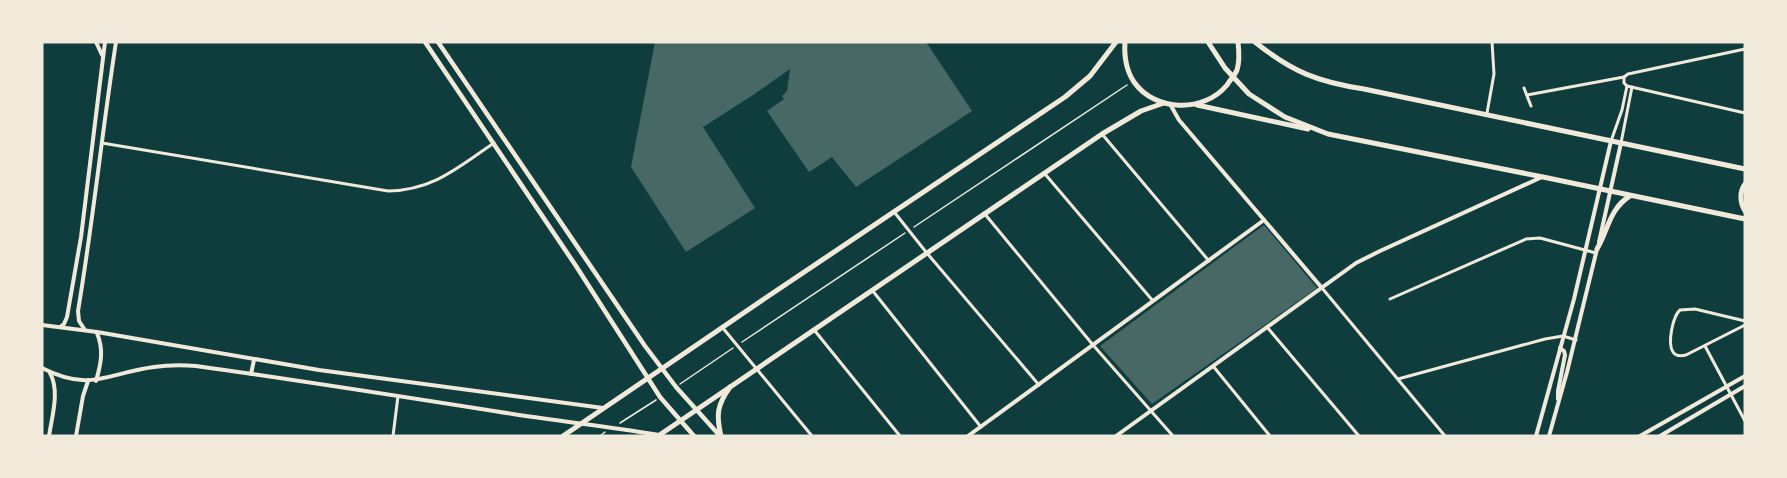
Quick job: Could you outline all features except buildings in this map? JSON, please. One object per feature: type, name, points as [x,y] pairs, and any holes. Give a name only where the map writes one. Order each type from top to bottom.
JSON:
[{"type":"main road","points":[[425,42],[548,223],[660,397],[694,436]]},
{"type":"main road","points":[[438,42],[639,337],[676,387],[721,436]]},
{"type":"main road","points":[[563,436],[1065,97],[1090,76],[1116,42]]},
{"type":"main road","points":[[1125,42],[1126,64],[1133,81],[1150,97],[1167,103],[1192,104],[1745,219]]},
{"type":"main road","points":[[1208,42],[1232,77],[1249,94],[1285,117],[1329,134]]},
{"type":"main road","points":[[1192,104],[1211,99],[1232,77],[1238,67],[1238,42]]},
{"type":"main road","points":[[1255,42],[1286,65],[1335,85],[1487,115],[1611,144],[1745,169]]},
{"type":"main road","points":[[660,436],[926,252],[1102,134],[1132,115],[1167,103]]},
{"type":"main road","points":[[1745,184],[1741,194],[1745,211]]},
{"type":"main road","points":[[1597,251],[1613,212],[1623,200],[1631,196]]},
{"type":"main road","points":[[548,223],[557,218]]},
{"type":"main road","points":[[721,436],[719,407],[733,384]]},
{"type":"street","points":[[96,42],[103,57]]},
{"type":"street","points":[[59,327],[67,319],[75,270],[105,42]]},
{"type":"street","points":[[85,331],[78,315],[117,42]]},
{"type":"street","points":[[1487,115],[1494,74],[1492,42]]},
{"type":"street","points":[[1527,95],[1624,77],[1628,74],[1745,49]]},
{"type":"street","points":[[1624,77],[1624,83],[1630,87],[1745,113]]},
{"type":"street","points":[[1536,436],[1577,287],[1611,144],[1630,87]]},
{"type":"street","points":[[1549,436],[1576,340],[1597,251],[1630,87]]},
{"type":"street","points":[[1524,88],[1531,106]]},
{"type":"street","points":[[1167,103],[1445,436]]},
{"type":"street","points":[[1102,134],[1209,261]]},
{"type":"street","points":[[102,143],[388,191],[427,185],[494,143]]},
{"type":"street","points":[[1044,173],[1153,301]]},
{"type":"street","points":[[1116,436],[1367,257],[1543,177]]},
{"type":"street","points":[[894,212],[1039,385]]},
{"type":"street","points":[[984,213],[1093,345],[1173,436]]},
{"type":"street","points":[[968,436],[1264,220]]},
{"type":"street","points":[[1390,299],[1526,239],[1540,238],[1597,251]]},
{"type":"street","points":[[872,290],[981,427]]},
{"type":"street","points":[[1695,309],[1745,323],[1705,346],[1680,356],[1672,352],[1672,325],[1677,311],[1695,309]]},
{"type":"street","points":[[42,325],[254,359],[603,408]]},
{"type":"street","points":[[722,327],[812,436]]},
{"type":"street","points":[[1267,327],[1359,436]]},
{"type":"street","points":[[813,330],[900,436]]},
{"type":"street","points":[[96,381],[102,356],[97,333]]},
{"type":"street","points":[[1398,379],[1545,339],[1563,336],[1576,340]]},
{"type":"street","points":[[1705,346],[1745,421]]},
{"type":"street","points":[[1558,403],[1565,355],[1560,348]]},
{"type":"street","points":[[251,374],[254,359]]},
{"type":"street","points":[[42,368],[74,380],[96,381],[153,367],[196,366],[579,424],[614,427],[660,436]]},
{"type":"street","points":[[1213,366],[1270,436]]},
{"type":"street","points":[[49,436],[55,393],[54,380],[50,372]]},
{"type":"street","points":[[1642,436],[1745,376]]},
{"type":"street","points":[[76,436],[88,381]]},
{"type":"street","points":[[1660,436],[1745,386]]},
{"type":"street","points":[[393,436],[398,395]]},
{"type":"path","points":[[676,387],[1133,81]]},
{"type":"path","points":[[600,436],[660,397]]}]
